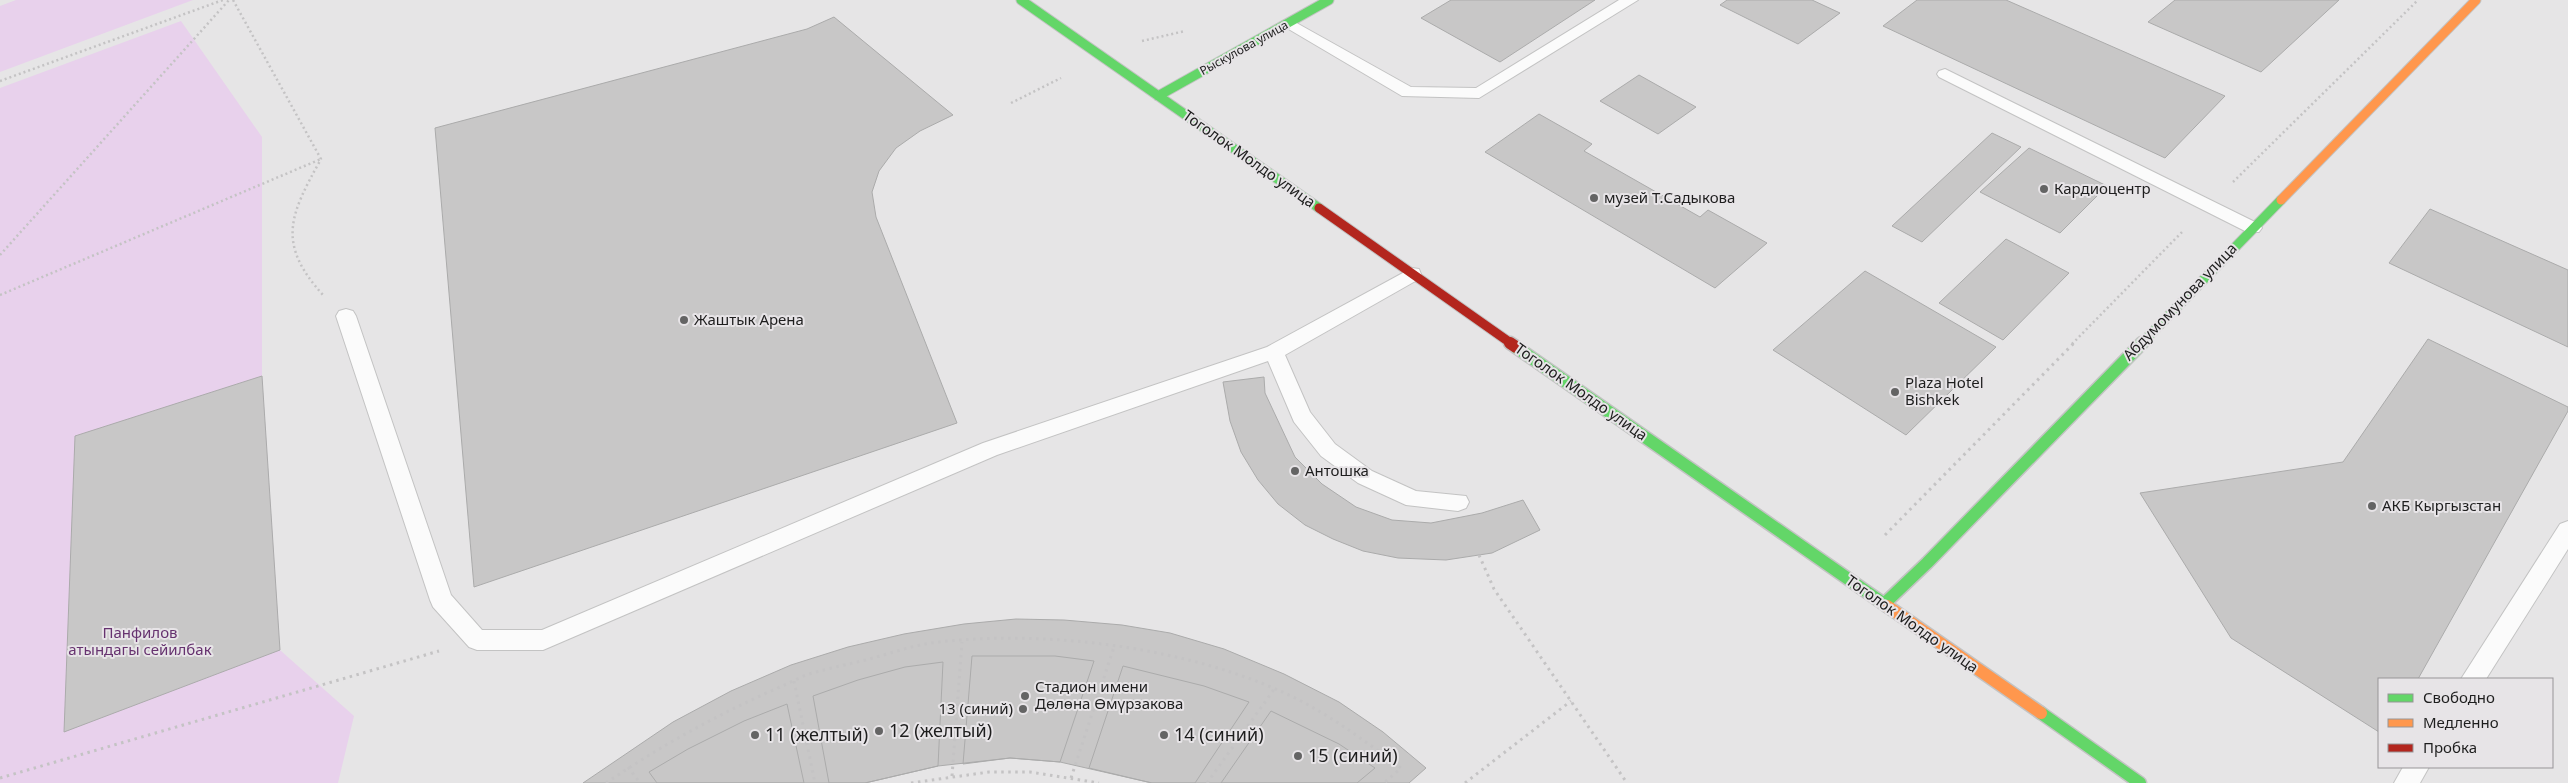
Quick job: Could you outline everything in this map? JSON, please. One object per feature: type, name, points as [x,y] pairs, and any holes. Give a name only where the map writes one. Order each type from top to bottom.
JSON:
[{"type":"street","name":"Тоголок Молдо улица","points":[[1021,0],[2140,783]]},
{"type":"street","name":"Рыскулова улица","points":[[1158,96],[1330,0]]},
{"type":"street","name":"Абдумомунова улица","points":[[1884,604],[1927,563],[2476,0]]},
{"type":"lane","points":[[1288,24],[1408,92],[1478,93],[1630,0]]},
{"type":"lane","points":[[1945,74],[2253,228]]},
{"type":"lane","points":[[346,316],[441,600],[477,640],[543,640],[990,449],[1274,352],[1412,274]]},
{"type":"lane","points":[[1274,352],[1301,416],[1328,450],[1365,477],[1414,499],[1458,502]]},
{"type":"lane","points":[[2474,678],[2568,530]]},
{"type":"lane","points":[[2406,783],[2416,768]]},
{"type":"path","points":[[0,81],[223,0]]},
{"type":"path","points":[[0,255],[229,0]]},
{"type":"path","points":[[233,0],[321,159]]},
{"type":"path","points":[[1885,535],[2208,205],[2418,0]]},
{"type":"path","points":[[1133,43],[1185,31]]},
{"type":"path","points":[[1011,103],[1061,78]]},
{"type":"path","points":[[0,295],[321,159]]},
{"type":"path","points":[[321,159],[302,193],[290,227],[295,255],[306,279],[346,316]]},
{"type":"path","points":[[1479,555],[1494,589],[1627,783]]},
{"type":"path","points":[[606,783],[680,734],[809,674],[930,644],[1013,638],[1074,641],[1166,654],[1211,665],[1275,688],[1326,714],[1363,737],[1401,768],[1384,783]]},
{"type":"path","points":[[0,778],[477,640]]},
{"type":"path","points":[[952,776],[962,642]]},
{"type":"path","points":[[1072,778],[1114,647]]},
{"type":"path","points":[[794,681],[815,783]]},
{"type":"path","points":[[1208,783],[1275,688]]},
{"type":"path","points":[[1465,783],[1571,701]]},
{"type":"path","points":[[628,767],[640,783]]},
{"type":"path","points":[[912,783],[989,772],[1030,772],[1099,783]]},
{"type":"green space","points":[[16,0],[193,0],[0,72],[0,6]]},
{"type":"green space","name":"Панфилов атындагы сейилбак","points":[[181,21],[262,137],[262,376],[280,650],[354,716],[338,783],[0,783],[0,88]]},
{"type":"building","points":[[1451,0],[1595,0],[1500,62],[1421,18]]},
{"type":"building","points":[[1727,0],[1812,0],[1840,13],[1798,44],[1720,5]]},
{"type":"building","points":[[1917,0],[2006,0],[2225,96],[2165,158],[1883,26]]},
{"type":"building","points":[[2175,0],[2339,0],[2261,72],[2148,22]]},
{"type":"building","name":"Жаштык Арена","points":[[834,17],[953,115],[920,131],[896,148],[879,171],[872,192],[876,217],[957,423],[474,587],[435,128],[807,29]]},
{"type":"building","points":[[1639,75],[1696,107],[1658,134],[1600,101]]},
{"type":"building","points":[[1539,114],[1592,144],[1584,151],[1700,217],[1708,210],[1767,243],[1715,288],[1485,152]]},
{"type":"building","points":[[1992,133],[2021,147],[1922,242],[1892,226]]},
{"type":"building","name":"Кардиоцентр","points":[[2029,148],[2107,186],[2060,233],[1980,192]]},
{"type":"building","points":[[2430,209],[2568,270],[2568,347],[2389,263]]},
{"type":"building","points":[[2006,239],[2069,273],[2003,340],[1939,303]]},
{"type":"building","name":"Plaza Hotel Bishkek","points":[[1865,271],[1996,347],[1906,435],[1773,350]]},
{"type":"building","points":[[2428,339],[2568,407],[2568,411],[2419,678],[2378,678],[2378,731],[2231,638],[2140,493],[2343,462]]},
{"type":"building","points":[[262,376],[280,650],[64,732],[75,436]]},
{"type":"building","points":[[1264,377],[1265,393],[1295,457],[1322,484],[1356,507],[1392,520],[1431,523],[1482,513],[1523,500],[1540,530],[1492,553],[1446,560],[1398,558],[1363,551],[1305,525],[1278,504],[1258,480],[1241,452],[1230,421],[1223,382]]},
{"type":"building","name":"Стадион имени Дөлөна Өмүрзакова","points":[[1016,619],[1064,620],[1122,625],[1170,633],[1224,649],[1284,674],[1339,702],[1383,732],[1426,768],[1409,783],[1152,783],[1060,762],[1010,758],[938,766],[865,783],[583,783],[673,722],[731,691],[791,665],[848,647],[904,634],[964,624]]},
{"type":"building","name":"13 (синий)","points":[[972,656],[1055,656],[1094,661],[1060,762],[1010,758],[963,764]]},
{"type":"building","name":"12 (желтый)","points":[[943,662],[938,766],[865,783],[829,783],[813,696],[858,680],[905,667]]},
{"type":"building","name":"14 (синий)","points":[[1123,666],[1204,686],[1249,702],[1195,783],[1152,783],[1089,768]]},
{"type":"building","name":"11 (желтый)","points":[[787,704],[804,783],[657,783],[649,772],[688,749],[744,721]]},
{"type":"building","name":"15 (синий)","points":[[1271,711],[1339,744],[1375,768],[1357,783],[1221,783]]},
{"type":"traffic: fast","points":[[1021,0],[1319,208]]},
{"type":"traffic: fast","points":[[1158,96],[1329,0]]},
{"type":"traffic: fast","points":[[1884,604],[1927,563],[2281,200]]},
{"type":"traffic: fast","points":[[1516,347],[1887,606]]},
{"type":"traffic: fast","points":[[2041,713],[2140,783]]},
{"type":"traffic: slow","points":[[2281,200],[2476,0]]},
{"type":"traffic: slow","points":[[1887,606],[2041,713]]},
{"type":"traffic: jam","points":[[1319,208],[1516,347]]},
{"type":"place","name":"Кардиоцентр","points":[[2044,189]]},
{"type":"place","name":"музей Т.Садыкова","points":[[1594,198]]},
{"type":"place","name":"Жаштык Арена","points":[[684,320]]},
{"type":"place","name":"Plaza Hotel Bishkek","points":[[1895,392]]},
{"type":"place","name":"Антошка","points":[[1295,471]]},
{"type":"place","name":"АКБ Кыргызстан","points":[[2372,506]]},
{"type":"place","name":"Стадион имени Дөлөна Өмүрзакова","points":[[1025,696]]},
{"type":"place","name":"13 (синий)","points":[[1023,709]]},
{"type":"place","name":"12 (желтый)","points":[[879,731]]},
{"type":"place","name":"11 (желтый)","points":[[755,735]]},
{"type":"place","name":"14 (синий)","points":[[1164,735]]},
{"type":"place","name":"15 (синий)","points":[[1298,756]]}]
